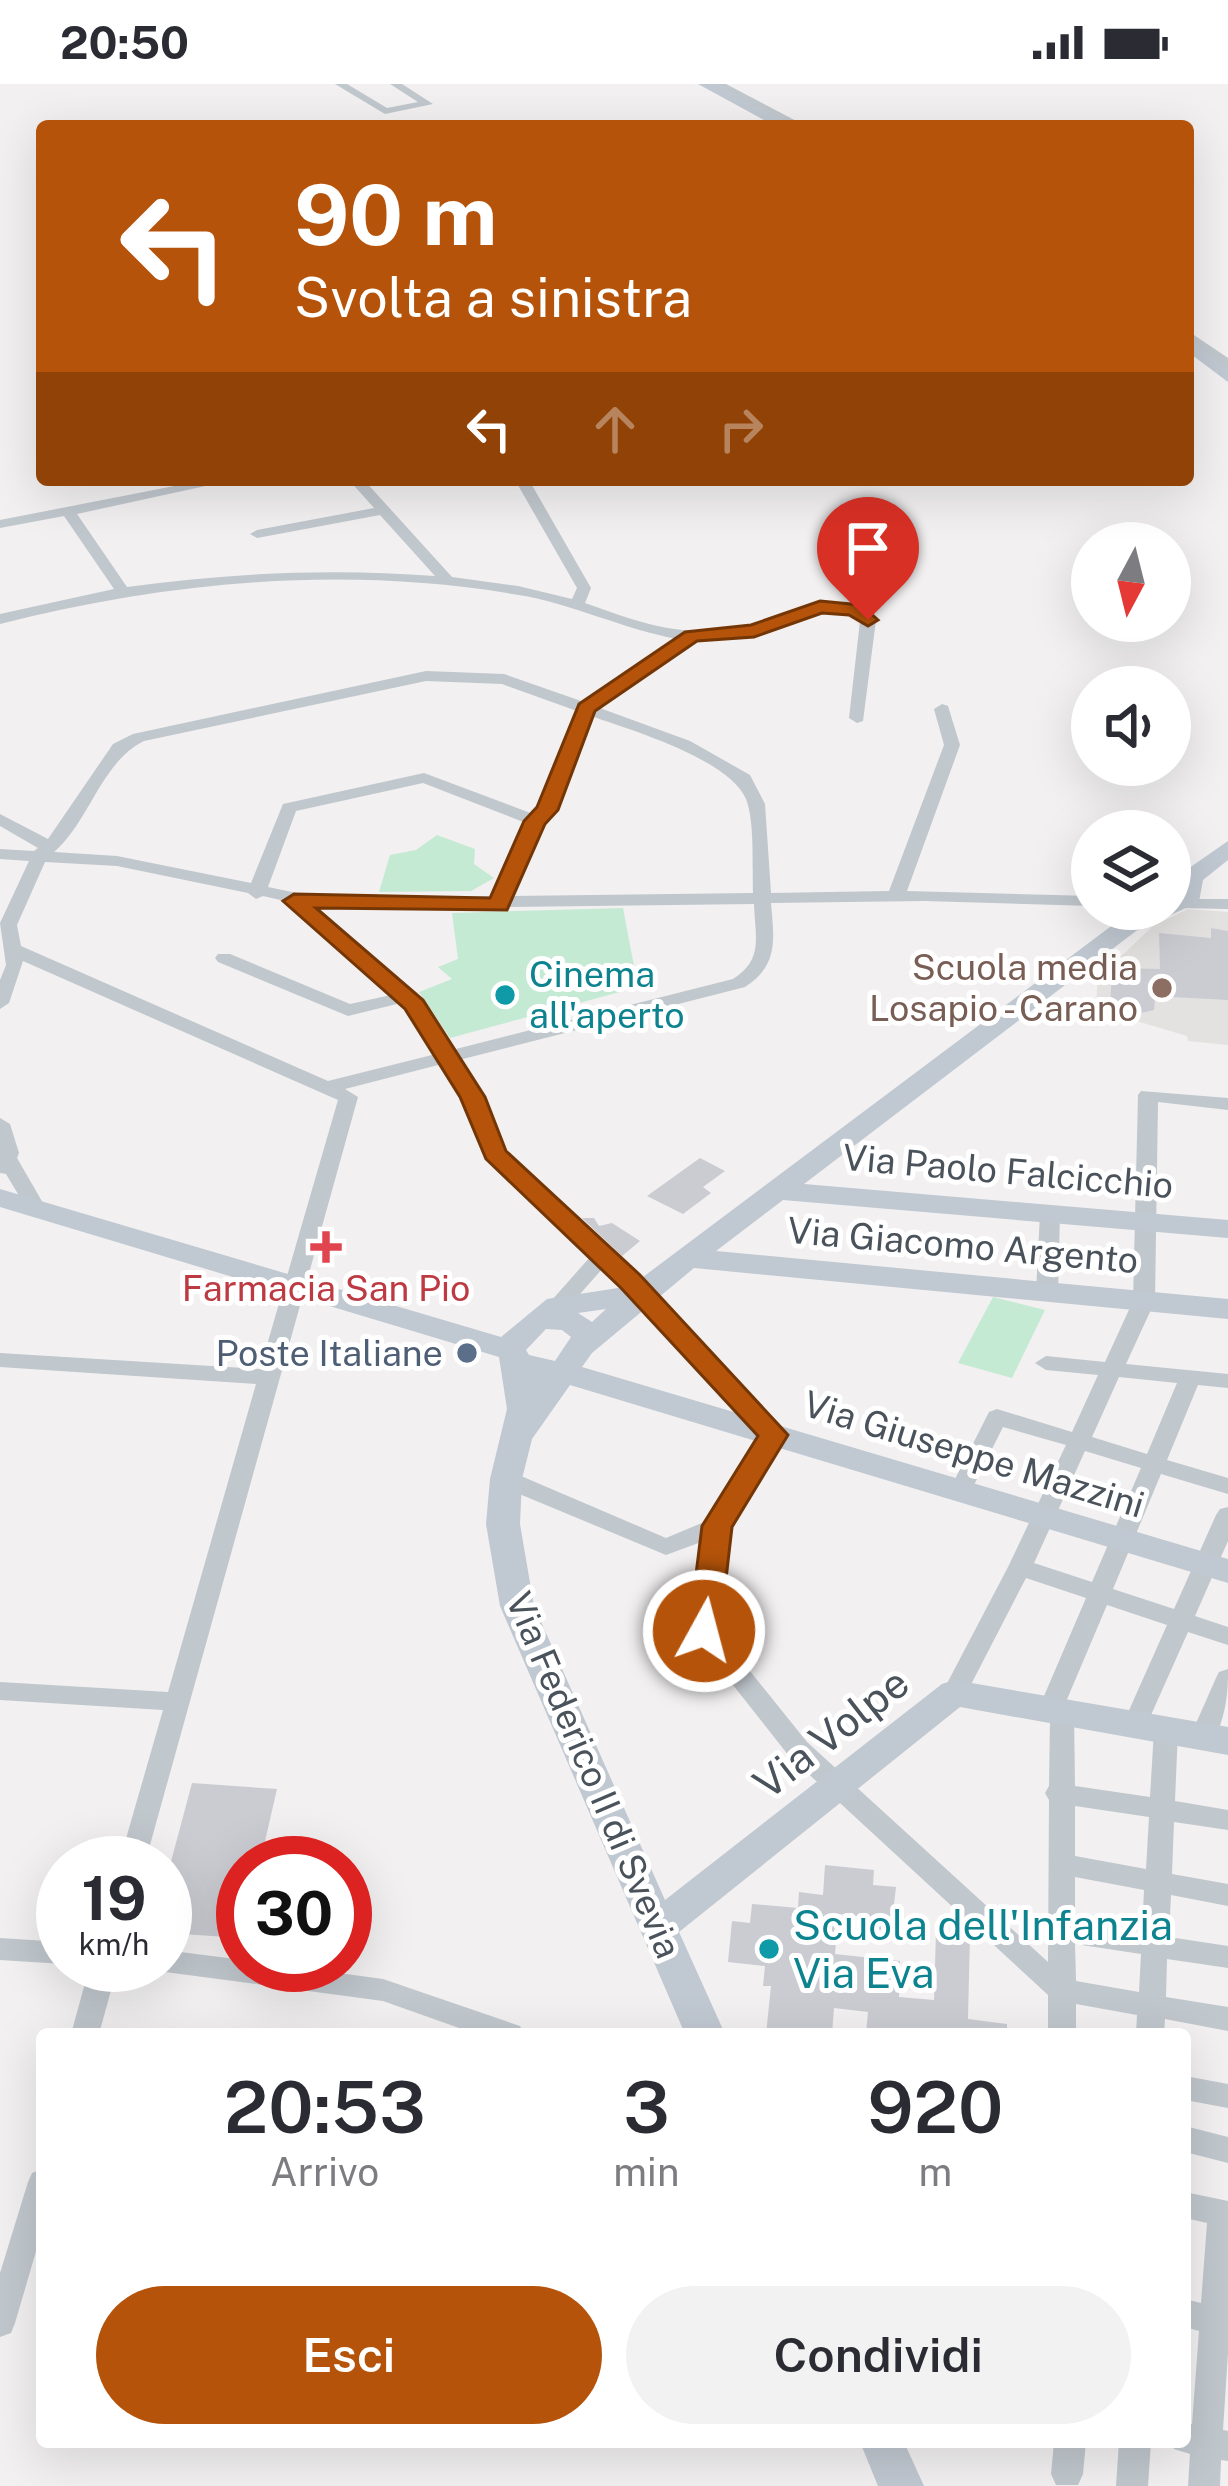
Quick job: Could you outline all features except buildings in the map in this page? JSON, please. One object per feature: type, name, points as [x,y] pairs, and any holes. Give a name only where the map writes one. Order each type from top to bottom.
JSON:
[{"type":"main road","points":[[705,84],[775,120]]},
{"type":"main road","points":[[1194,345],[1228,376]]},
{"type":"main road","name":"Via Federico II di Svevia","points":[[1191,879],[1228,848]]},
{"type":"main road","name":"Via Federico II di Svevia","points":[[517,1442],[561,1370],[639,1295],[1126,930]]},
{"type":"main road","name":"Via Paolo Falcicchio","points":[[782,1191],[1228,1229]]},
{"type":"main road","name":"Via Giuseppe Mazzini","points":[[15,1205],[514,1356],[542,1372],[561,1370],[1217,1568]]},
{"type":"main road","name":"Via Giacomo Argento","points":[[691,1258],[1228,1309]]},
{"type":"main road","points":[[514,1356],[546,1313],[639,1295]]},
{"type":"main road","points":[[546,1313],[578,1324],[586,1331],[587,1344]]},
{"type":"main road","name":"Via Federico II di Svevia","points":[[514,1356],[524,1394],[506,1479],[503,1542],[517,1606],[702,2028]]},
{"type":"main road","name":"Via Volpe","points":[[659,1927],[954,1693],[1215,1739]]},
{"type":"main road","points":[[885,2448],[901,2486]]},
{"type":"street","points":[[340,84],[385,111],[428,104],[400,87],[362,97]]},
{"type":"street","points":[[718,84],[789,120]]},
{"type":"street","points":[[1194,343],[1228,364]]},
{"type":"street","points":[[0,524],[196,486]]},
{"type":"street","points":[[362,486],[447,580]]},
{"type":"street","points":[[525,486],[584,588],[578,603]]},
{"type":"street","points":[[257,534],[386,510]]},
{"type":"street","points":[[68,512],[123,592]]},
{"type":"street","points":[[0,619],[123,592],[298,578],[447,580],[578,603],[638,627],[692,636],[754,631],[820,607],[859,611],[868,620],[857,718]]},
{"type":"street","points":[[499,905],[535,821],[547,810],[586,708],[692,636]]},
{"type":"street","points":[[0,1003],[14,975],[8,925],[45,851],[113,753],[139,737],[452,674],[504,679],[586,708],[710,755],[744,778],[757,804],[764,961],[739,982],[329,1087]]},
{"type":"street","points":[[896,897],[952,745],[942,710]]},
{"type":"street","points":[[256,894],[289,808],[424,778],[535,821]]},
{"type":"street","points":[[0,819],[45,851]]},
{"type":"street","points":[[0,854],[45,851],[117,862],[294,901],[499,905],[761,898],[1071,900]]},
{"type":"street","points":[[294,901],[406,998],[448,1055],[495,1154],[602,1256],[773,1435],[717,1526],[704,1631],[798,1749],[1061,1990],[1151,2020],[1228,2019]]},
{"type":"street","points":[[1191,903],[1225,904]]},
{"type":"street","points":[[12,950],[348,1097],[140,1836]]},
{"type":"street","points":[[224,958],[348,1010],[406,998]]},
{"type":"street","points":[[954,1693],[1020,1568],[1144,1301],[1148,1095],[1228,1104]]},
{"type":"street","points":[[0,1124],[4,1166],[15,1205]]},
{"type":"street","points":[[1047,1292],[1050,1214]]},
{"type":"street","points":[[546,1313],[602,1256]]},
{"type":"street","points":[[0,1360],[268,1377]]},
{"type":"street","points":[[1046,1363],[1228,1381]]},
{"type":"street","points":[[1062,2028],[1056,1711],[1095,1593],[1123,1540],[1191,1377]]},
{"type":"street","points":[[960,1491],[997,1417],[1228,1486]]},
{"type":"street","points":[[506,1479],[666,1546],[717,1526]]},
{"type":"street","points":[[1151,2020],[1161,1810],[1150,1728],[1180,1621],[1217,1568],[1228,1515]]},
{"type":"street","points":[[1020,1568],[1228,1636]]},
{"type":"street","points":[[1215,1739],[1228,1678]]},
{"type":"street","points":[[0,1690],[178,1702]]},
{"type":"street","points":[[1058,1793],[1228,1820]]},
{"type":"street","points":[[1060,1864],[1228,1895]]},
{"type":"street","points":[[1061,1930],[1228,1957]]},
{"type":"street","points":[[0,1949],[36,1951]]},
{"type":"street","points":[[192,1965],[383,1990],[493,2028]]},
{"type":"street","points":[[87,2028],[97,1992]]},
{"type":"street","points":[[1191,2089],[1228,2096]]},
{"type":"street","points":[[1191,2141],[1228,2150]]},
{"type":"street","points":[[0,2324],[36,2202]]},
{"type":"street","points":[[1191,2206],[1225,2213],[1208,2319],[1204,2486]]},
{"type":"street","points":[[1132,2486],[1135,2448]]},
{"type":"shaded area","name":"Scuola media Losapio - Carano","points":[[1191,909],[1228,912],[1228,1045],[1188,1041],[1187,1036],[1096,1009],[1098,968],[1116,961],[1149,930],[1191,930]]},
{"type":"green space","points":[[437,835],[475,849],[474,864],[494,878],[471,891],[379,892],[390,855],[416,850]]},
{"type":"green space","points":[[623,908],[638,987],[450,1038],[419,992],[452,979],[438,967],[458,959],[452,913]]},
{"type":"green space","points":[[993,1297],[1045,1310],[1012,1378],[958,1363]]},
{"type":"place","name":"Scuola media Losapio - Carano","points":[[1162,988]]},
{"type":"place","name":"Cinema all'aperto","points":[[505,995]]},
{"type":"place","name":"Farmacia San Pio","points":[[326,1247]]},
{"type":"place","name":"Poste Italiane","points":[[467,1353]]},
{"type":"place","name":"Scuola dell'Infanzia Via Eva","points":[[769,1949]]},
{"type":"route","points":[[704,1631],[717,1526],[773,1435],[631,1282],[495,1154],[455,1065],[415,1005],[294,901],[499,905],[535,821],[547,810],[586,708],[692,636],[754,631],[820,607],[854,609],[868,620]]}]
